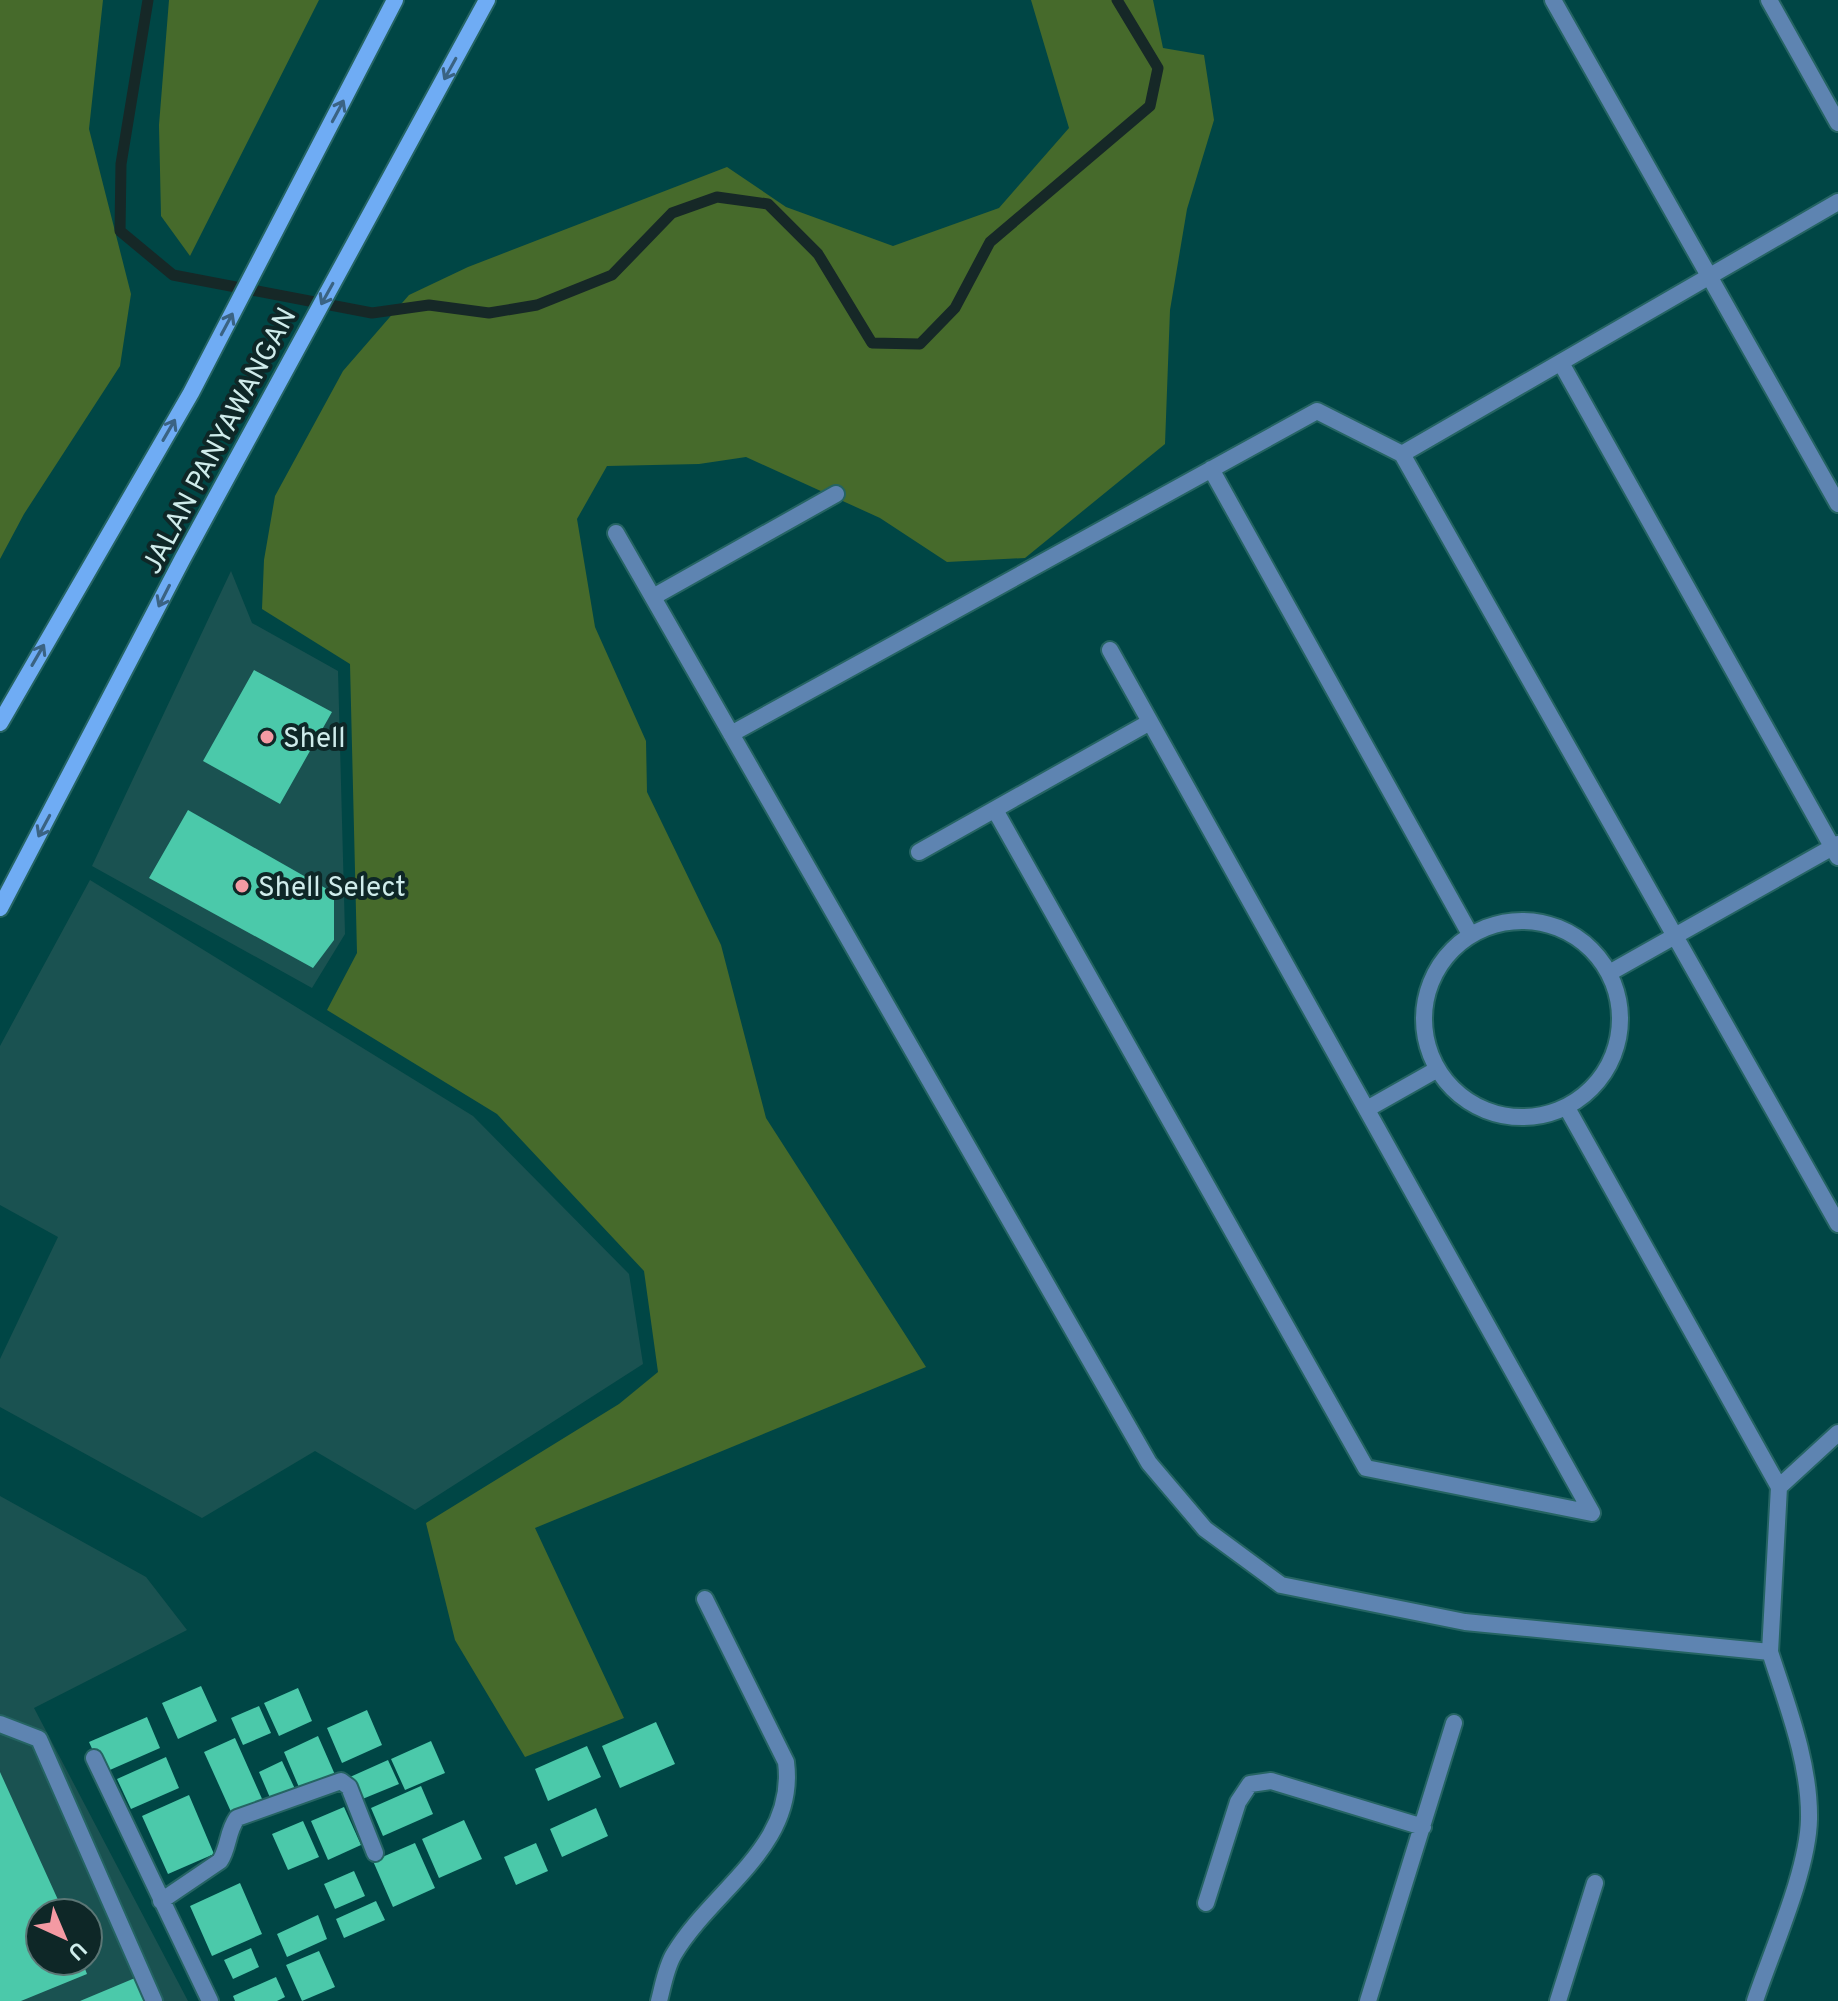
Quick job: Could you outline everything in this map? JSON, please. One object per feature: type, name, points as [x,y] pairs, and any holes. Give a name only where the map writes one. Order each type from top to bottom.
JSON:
[{"type":"main road","name":"JALAN PANYAWANGAN","points":[[0,723],[191,393],[395,0]]},
{"type":"main road","name":"JALAN PANYAWANGAN","points":[[0,908],[254,429],[487,0]]},
{"type":"street","points":[[1553,0],[1838,504]]},
{"type":"street","points":[[1769,0],[1838,123]]},
{"type":"street","points":[[1402,454],[1838,202]]},
{"type":"street","points":[[1561,363],[1836,849],[1611,972]]},
{"type":"street","points":[[731,734],[1317,411],[1402,454],[1838,1224]]},
{"type":"street","points":[[1211,469],[1470,934]]},
{"type":"street","points":[[653,597],[836,494]]},
{"type":"street","points":[[616,533],[1149,1463],[1205,1529],[1281,1585],[1465,1622],[1770,1652]]},
{"type":"street","points":[[995,810],[1366,1468],[1592,1513],[1110,650]]},
{"type":"street","points":[[919,852],[1150,722]]},
{"type":"street","points":[[1522,919],[1574,933],[1611,972],[1623,1023],[1606,1073],[1567,1108],[1518,1119],[1507,1116],[1471,1105],[1436,1070],[1423,1021],[1435,972],[1470,934],[1522,919]]},
{"type":"street","points":[[1367,1109],[1436,1070]]},
{"type":"street","points":[[1567,1108],[1779,1487],[1770,1652],[1799,1744],[1809,1819],[1800,1870],[1755,2001]]},
{"type":"street","points":[[1779,1487],[1838,1433]]},
{"type":"street","points":[[659,2001],[673,1955],[779,1826],[789,1787],[786,1762],[705,1599]]},
{"type":"street","points":[[1368,2001],[1454,1723]]},
{"type":"street","points":[[0,1724],[39,1739],[154,2001]]},
{"type":"street","points":[[94,1758],[210,2001]]},
{"type":"street","points":[[161,1901],[220,1861],[226,1852],[228,1831],[237,1818],[341,1781],[349,1787],[375,1853]]},
{"type":"street","points":[[1206,1903],[1238,1802],[1250,1784],[1271,1781],[1423,1827]]},
{"type":"street","points":[[1558,2001],[1595,1883]]},
{"type":"shaded area","points":[[231,571],[252,623],[338,671],[345,934],[312,988],[92,866]]},
{"type":"shaded area","points":[[90,880],[473,1116],[629,1274],[643,1364],[415,1510],[315,1451],[202,1518],[0,1407],[0,1359],[58,1237],[0,1205],[0,1046]]},
{"type":"shaded area","points":[[0,1496],[146,1577],[187,1630],[34,1708],[188,2001],[0,2001]]},
{"type":"green space","points":[[0,0],[103,0],[89,129],[131,294],[120,366],[24,514],[0,559]]},
{"type":"green space","points":[[169,0],[319,0],[190,256],[161,216],[159,125]]},
{"type":"green space","points":[[1031,0],[1153,0],[1163,48],[1204,55],[1214,120],[1187,209],[1170,310],[1165,444],[1025,558],[947,562],[880,518],[746,457],[699,464],[607,466],[577,519],[595,627],[646,741],[647,792],[721,945],[766,1118],[926,1367],[535,1528],[624,1718],[525,1757],[455,1640],[426,1523],[619,1404],[658,1372],[644,1271],[497,1114],[327,1010],[357,953],[350,664],[262,609],[264,560],[275,496],[343,371],[409,295],[468,267],[727,167],[786,207],[893,246],[999,208],[1069,128]]},
{"type":"building","name":"Shell","points":[[254,670],[332,712],[280,804],[203,761]]},
{"type":"building","name":"Shell Select","points":[[188,810],[334,893],[334,940],[313,968],[149,878]]},
{"type":"building","points":[[201,1686],[217,1721],[178,1739],[162,1703]]},
{"type":"building","points":[[298,1688],[312,1721],[279,1736],[264,1703]]},
{"type":"building","points":[[259,1706],[271,1733],[243,1745],[231,1718]]},
{"type":"building","points":[[367,1710],[382,1745],[342,1763],[327,1728]]},
{"type":"building","points":[[147,1717],[160,1748],[103,1773],[89,1742]]},
{"type":"building","points":[[656,1722],[675,1764],[620,1788],[602,1746]]},
{"type":"building","points":[[318,1736],[336,1777],[301,1792],[284,1752]]},
{"type":"building","points":[[235,1738],[263,1801],[232,1814],[204,1752]]},
{"type":"building","points":[[431,1741],[445,1773],[405,1790],[391,1759]]},
{"type":"building","points":[[587,1746],[601,1777],[548,1801],[535,1769]]},
{"type":"building","points":[[166,1757],[179,1788],[131,1809],[117,1779]]},
{"type":"building","points":[[388,1760],[399,1784],[360,1800],[350,1777]]},
{"type":"building","points":[[282,1761],[295,1789],[271,1800],[259,1772]]},
{"type":"building","points":[[0,1772],[57,1897],[24,1897],[24,1977],[80,1977],[21,2001],[0,2001]]},
{"type":"building","points":[[421,1786],[433,1814],[383,1836],[371,1808]]},
{"type":"building","points":[[189,1795],[214,1854],[168,1874],[142,1816]]},
{"type":"building","points":[[344,1807],[361,1845],[328,1860],[311,1821]]},
{"type":"building","points":[[596,1808],[608,1836],[562,1857],[550,1829]]},
{"type":"building","points":[[464,1820],[482,1859],[439,1878],[422,1839]]},
{"type":"building","points":[[303,1821],[319,1857],[288,1870],[272,1834]]},
{"type":"building","points":[[415,1843],[435,1888],[393,1907],[373,1861]]},
{"type":"building","points":[[536,1843],[548,1871],[516,1885],[504,1857]]},
{"type":"building","points":[[354,1871],[365,1896],[335,1909],[324,1884]]},
{"type":"building","points":[[240,1883],[262,1934],[212,1956],[190,1906]]},
{"type":"building","points":[[376,1901],[385,1920],[344,1938],[336,1919]]},
{"type":"building","points":[[318,1915],[327,1939],[287,1957],[277,1934]]},
{"type":"building","points":[[251,1948],[259,1967],[233,1979],[224,1960]]},
{"type":"building","points":[[319,1951],[335,1987],[302,2001],[286,1965]]},
{"type":"building","points":[[276,1977],[285,1997],[277,2001],[235,2001],[233,1996]]},
{"type":"building","points":[[135,1978],[145,2001],[80,2001]]},
{"type":"waterway","points":[[148,0],[121,164],[120,231],[173,275],[372,313],[429,305],[489,313],[537,305],[612,275],[672,213],[717,197],[768,204],[818,254],[872,343],[920,344],[955,308],[990,242],[1150,106],[1158,68],[1117,0]]},
{"type":"place","name":"Shell","points":[[267,737]]},
{"type":"place","name":"Shell Select","points":[[242,886]]}]
